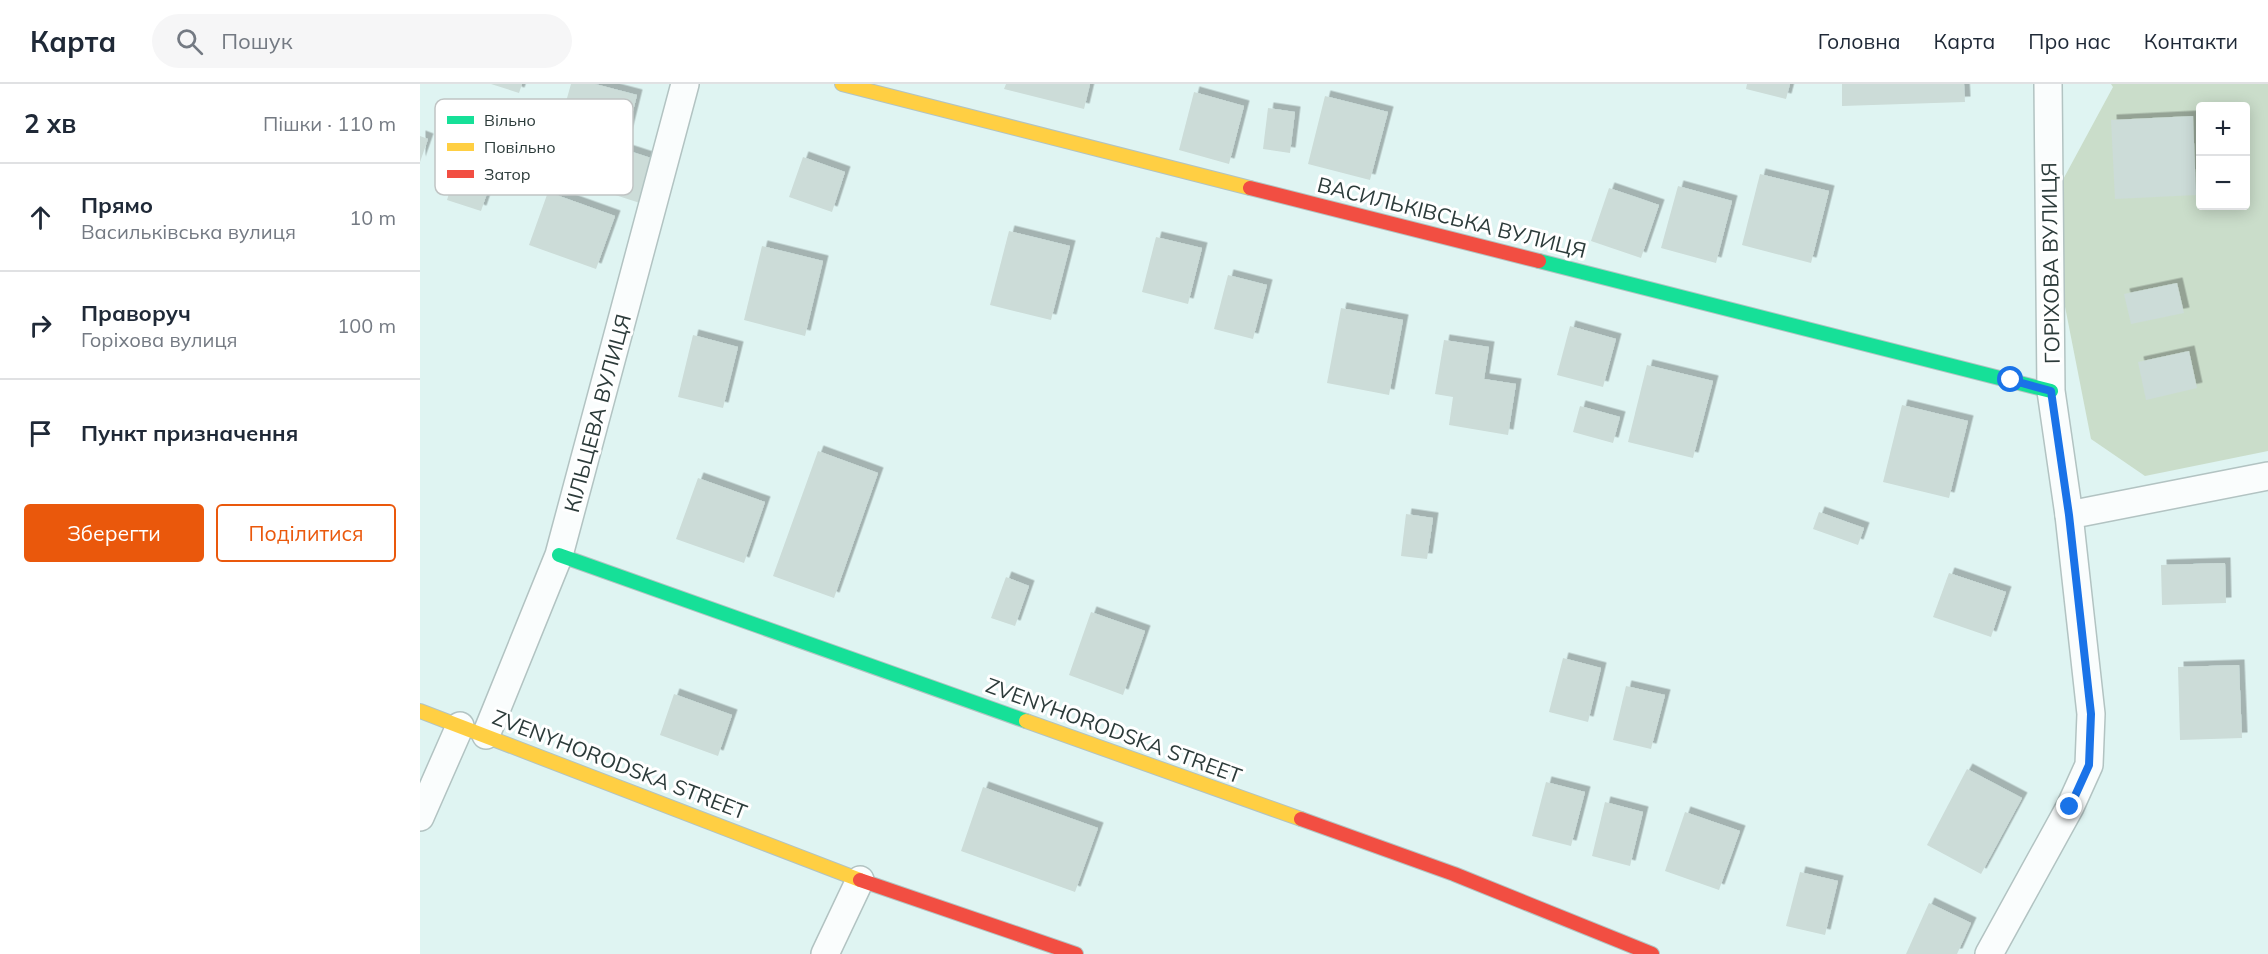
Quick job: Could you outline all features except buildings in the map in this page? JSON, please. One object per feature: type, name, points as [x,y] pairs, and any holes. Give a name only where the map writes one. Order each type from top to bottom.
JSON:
[{"type":"street","name":"КІЛЬЦЕВА ВУЛИЦЯ","points":[[486,735],[559,555],[685,84]]},
{"type":"street","name":"ВАСИЛЬКІВСЬКА ВУЛИЦЯ","points":[[842,84],[2051,391]]},
{"type":"street","name":"ГОРІХОВА ВУЛИЦЯ","points":[[1989,954],[2070,807],[2089,765],[2091,714],[2069,515],[2051,391],[2049,84]]},
{"type":"street","points":[[2069,515],[2268,476]]},
{"type":"street","name":"ZVENYHORODSKA STREET","points":[[559,555],[1454,874],[1652,954]]},
{"type":"street","name":"ZVENYHORODSKA STREET","points":[[420,711],[860,880],[1076,954]]},
{"type":"street","points":[[420,817],[460,726]]},
{"type":"street","points":[[825,954],[860,880]]},
{"type":"green space","points":[[2111,84],[2268,84],[2268,451],[2145,476],[2091,439],[2059,276],[2053,198],[2113,87]]},
{"type":"traffic: fast","points":[[1539,261],[2051,391]]},
{"type":"traffic: fast","points":[[559,555],[1026,721]]},
{"type":"traffic: slow","points":[[842,84],[1250,188]]},
{"type":"traffic: slow","points":[[420,711],[860,880]]},
{"type":"traffic: slow","points":[[1026,721],[1301,819]]},
{"type":"traffic: jam","points":[[1250,188],[1539,261]]},
{"type":"traffic: jam","points":[[1301,819],[1454,874],[1652,954]]},
{"type":"traffic: jam","points":[[860,880],[1076,954]]},
{"type":"route","points":[[2011,380],[2051,391],[2069,515],[2091,714],[2089,765],[2070,807]]}]
